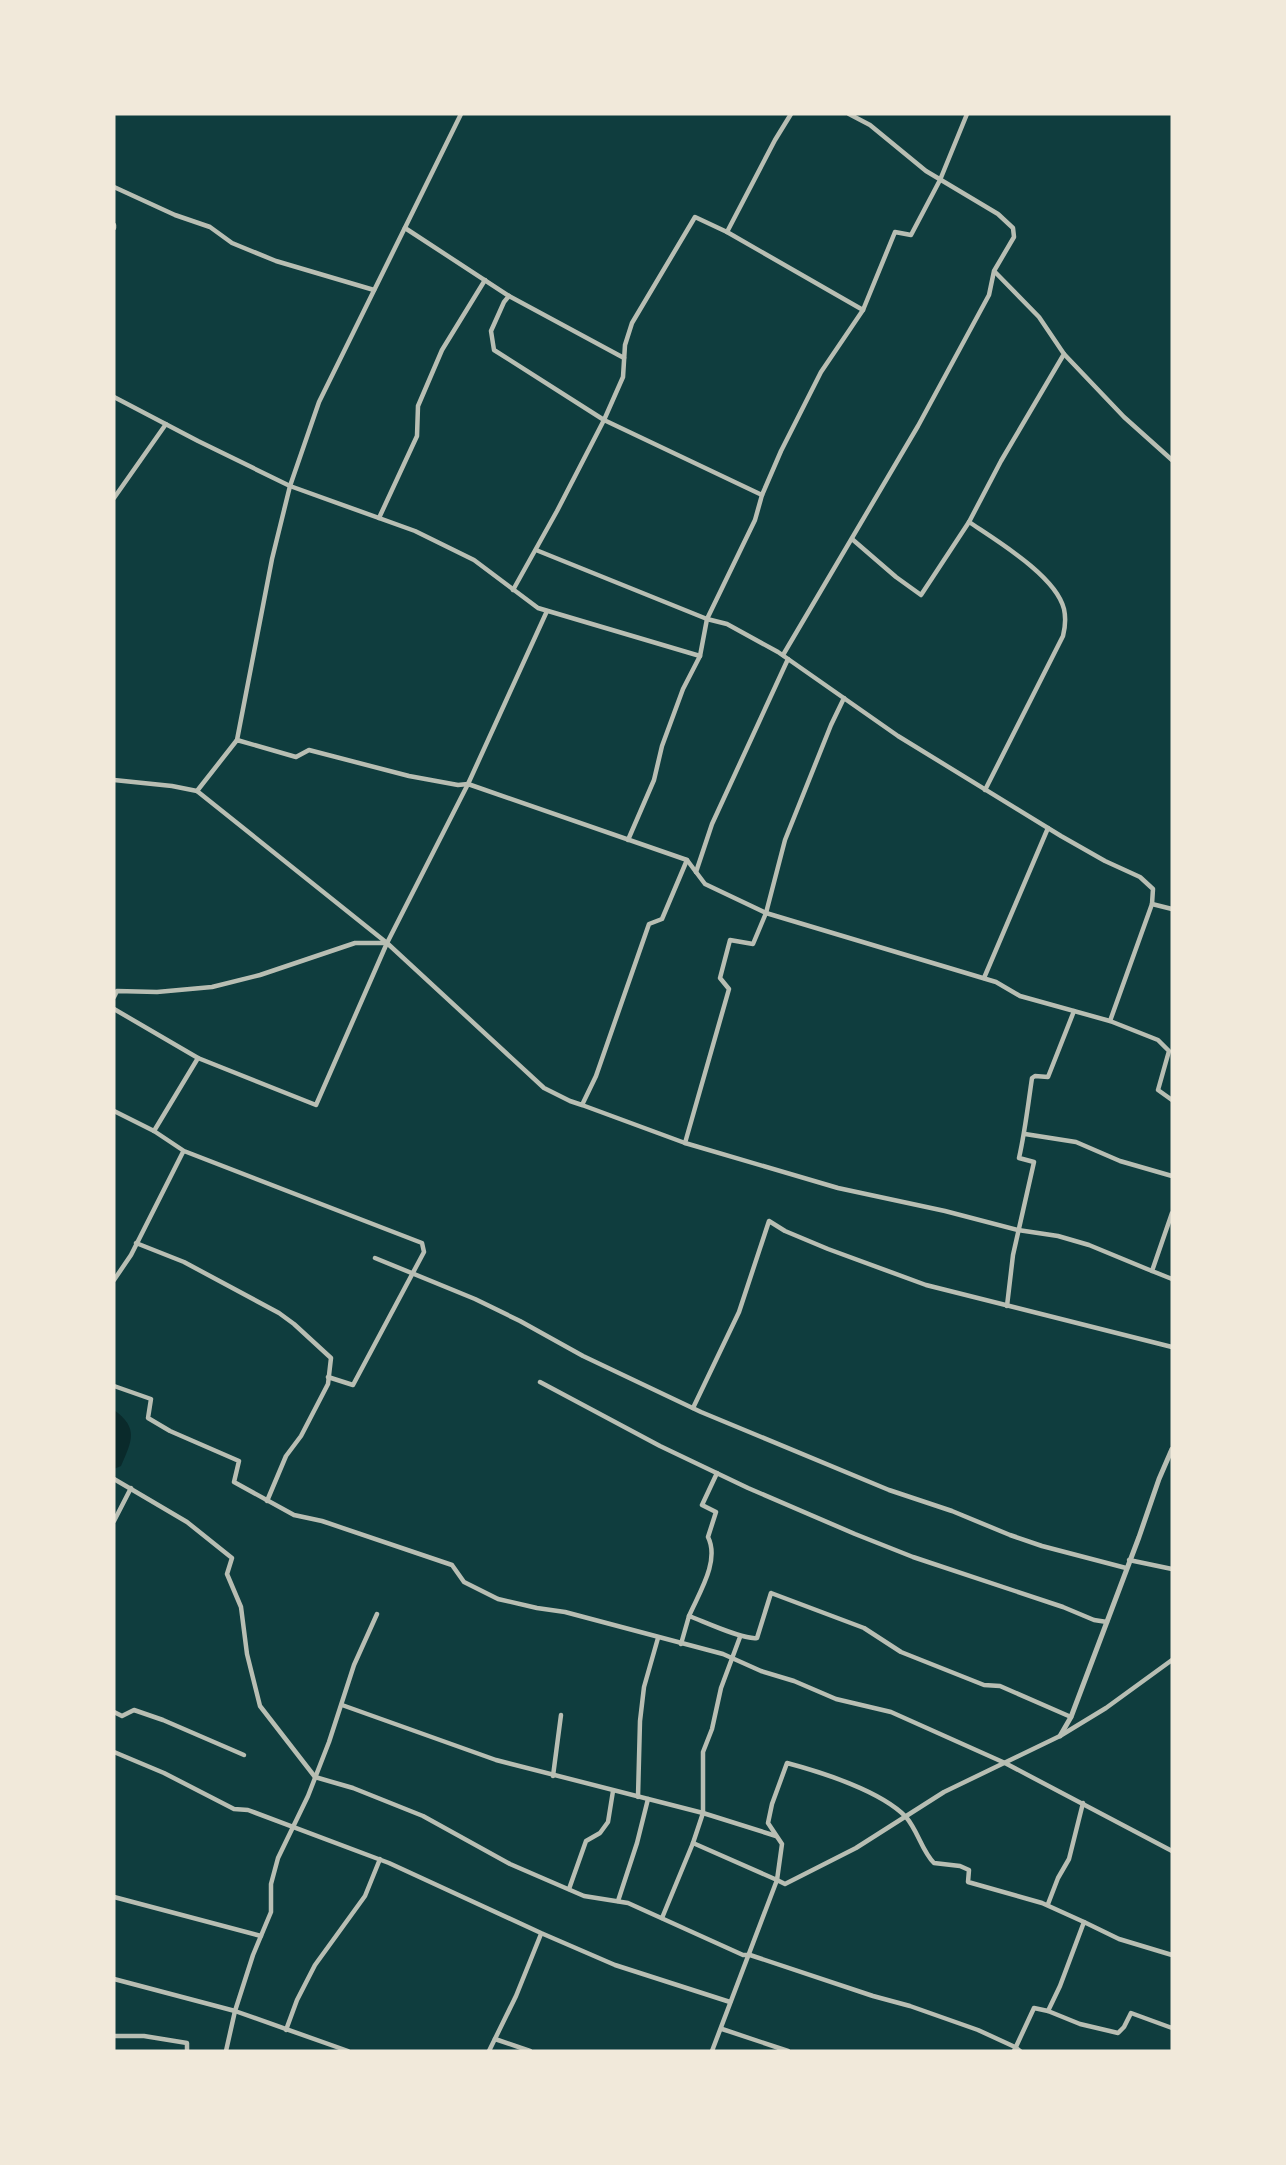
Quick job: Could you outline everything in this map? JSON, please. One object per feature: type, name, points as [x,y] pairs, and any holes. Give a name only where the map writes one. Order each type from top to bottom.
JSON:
[{"type":"street","points":[[197,791],[237,740],[272,559],[290,486],[319,402],[461,114]]},
{"type":"street","points":[[727,232],[791,114]]},
{"type":"street","points":[[696,872],[712,824],[786,657],[918,426],[989,295],[994,271],[1014,237],[1013,228],[998,214],[926,171],[870,125],[849,114]]},
{"type":"street","points":[[628,840],[654,780],[662,746],[683,689],[700,656],[707,619],[755,520],[762,495],[781,451],[821,372],[863,310],[895,232],[911,234],[940,180],[967,114]]},
{"type":"street","points":[[114,187],[175,215],[210,227],[232,243],[276,261],[374,290]]},
{"type":"street","points":[[513,590],[604,420],[623,377],[625,345],[632,323],[695,217],[727,232],[863,310]]},
{"type":"street","points":[[405,228],[509,296],[624,358]]},
{"type":"street","points":[[994,271],[1039,317],[1064,354],[1124,417],[1172,460]]},
{"type":"street","points":[[379,518],[417,436],[418,406],[442,350],[485,280]]},
{"type":"street","points":[[509,296],[503,303],[491,331],[494,351],[604,420],[762,495]]},
{"type":"street","points":[[852,538],[921,595],[969,522],[1064,354]]},
{"type":"street","points":[[114,397],[290,486],[415,531],[474,560],[538,608],[700,656]]},
{"type":"street","points":[[114,498],[166,424]]},
{"type":"street","points":[[969,522],[1016,554],[1039,574],[1059,596],[1065,611],[1063,636],[985,790]]},
{"type":"street","points":[[536,550],[707,619],[727,624],[786,657],[898,736],[985,790],[1105,861],[1140,877],[1153,889],[1152,904],[1110,1021]]},
{"type":"street","points":[[114,1009],[198,1058],[316,1105],[387,943],[468,784],[547,611]]},
{"type":"street","points":[[685,1143],[729,989],[720,978],[730,940],[753,944],[766,913],[785,840],[844,698]]},
{"type":"street","points":[[237,740],[296,757],[309,750],[410,776],[458,785],[468,784],[687,860],[705,884],[766,913],[984,978],[1020,996],[1110,1021],[1158,1040],[1169,1051],[1158,1090],[1172,1100]]},
{"type":"street","points":[[114,780],[197,791],[387,943],[544,1088],[570,1101],[685,1143],[838,1188],[1089,1245],[1172,1279]]},
{"type":"street","points":[[984,978],[1048,828]]},
{"type":"street","points":[[582,1105],[598,1069],[649,925],[662,919],[687,860]]},
{"type":"street","points":[[1152,904],[1172,909]]},
{"type":"street","points":[[114,997],[117,991],[157,992],[212,987],[260,975],[355,943],[387,943]]},
{"type":"street","points":[[1007,1306],[1018,1230],[1034,1162],[1019,1158],[1032,1078],[1048,1077],[1074,1011]]},
{"type":"street","points":[[153,1131],[198,1058]]},
{"type":"street","points":[[114,1111],[184,1151],[422,1243],[424,1252],[353,1385],[328,1377]]},
{"type":"street","points":[[1025,1134],[1076,1142],[1120,1161],[1172,1176]]},
{"type":"street","points":[[114,1280],[184,1151]]},
{"type":"street","points":[[1152,1271],[1172,1213]]},
{"type":"street","points":[[693,1408],[739,1312],[769,1221],[785,1231],[828,1249],[926,1285],[1172,1347]]},
{"type":"street","points":[[136,1243],[184,1262],[287,1318],[331,1357],[328,1384],[301,1436],[286,1456],[267,1501]]},
{"type":"street","points":[[375,1258],[475,1298],[583,1356],[693,1408],[889,1490],[1042,1546],[1126,1568]]},
{"type":"street","points":[[540,1382],[660,1446],[882,1545],[1094,1620],[1107,1622]]},
{"type":"street","points":[[114,1386],[151,1399],[148,1419],[239,1461],[234,1482],[293,1515],[322,1521],[452,1565],[464,1582],[498,1599],[565,1612],[731,1658],[836,1699],[891,1712],[1004,1763],[1172,1851]]},
{"type":"street","points":[[1060,1736],[1071,1717],[1172,1449]]},
{"type":"street","points":[[681,1644],[712,1561],[708,1537],[716,1512],[702,1505],[717,1473]]},
{"type":"street","points":[[114,1479],[187,1522],[232,1558],[228,1574],[241,1607],[247,1654],[260,1706],[315,1777],[353,1787],[423,1816],[510,1864],[584,1896],[628,1903],[743,1955],[910,2006],[978,2030],[1020,2051]]},
{"type":"street","points":[[114,1521],[131,1488]]},
{"type":"street","points":[[1129,1560],[1172,1569]]},
{"type":"street","points":[[690,1616],[732,1631],[740,1637],[757,1638],[771,1593],[864,1628],[901,1652],[984,1685],[1000,1686],[1071,1717]]},
{"type":"street","points":[[226,2051],[235,2011],[271,1912],[271,1884],[278,1858],[315,1777],[354,1665],[377,1614]]},
{"type":"street","points":[[662,1918],[703,1813],[703,1752],[712,1729],[721,1688],[740,1637]]},
{"type":"street","points":[[638,1797],[640,1721],[644,1687],[658,1638]]},
{"type":"street","points":[[693,1843],[785,1884],[856,1849],[944,1792],[1060,1736],[1107,1708],[1172,1660]]},
{"type":"street","points":[[342,1705],[496,1760],[703,1813],[776,1836]]},
{"type":"street","points":[[114,1712],[122,1716],[134,1710],[244,1755]]},
{"type":"street","points":[[553,1776],[561,1715]]},
{"type":"street","points":[[114,1752],[164,1773],[234,1809],[248,1810],[380,1859],[615,1965],[730,2002]]},
{"type":"street","points":[[712,2051],[777,1880],[782,1844],[768,1823],[787,1763],[835,1778],[886,1802],[906,1817],[934,1863],[960,1866],[969,1870],[968,1882],[1048,1905],[1119,1939],[1172,1955]]},
{"type":"street","points":[[569,1889],[586,1841],[600,1833],[608,1822],[613,1791]]},
{"type":"street","points":[[618,1901],[638,1843],[648,1799]]},
{"type":"street","points":[[1048,1905],[1058,1878],[1069,1859],[1083,1803]]},
{"type":"street","points":[[286,2030],[315,1965],[365,1896],[380,1859]]},
{"type":"street","points":[[114,1898],[261,1937]]},
{"type":"street","points":[[1048,2011],[1084,1922]]},
{"type":"street","points":[[489,2051],[541,1933]]},
{"type":"street","points":[[114,1979],[235,2011],[348,2051]]},
{"type":"street","points":[[1015,2049],[1034,2007],[1080,2025],[1118,2033],[1131,2013],[1172,2028]]},
{"type":"street","points":[[722,2029],[788,2051]]},
{"type":"street","points":[[114,2036],[144,2036],[187,2043],[187,2051]]},
{"type":"street","points":[[495,2039],[530,2051]]},
{"type":"water","points":[[114,1410],[127,1423],[131,1435],[121,1466],[114,1469]]}]
